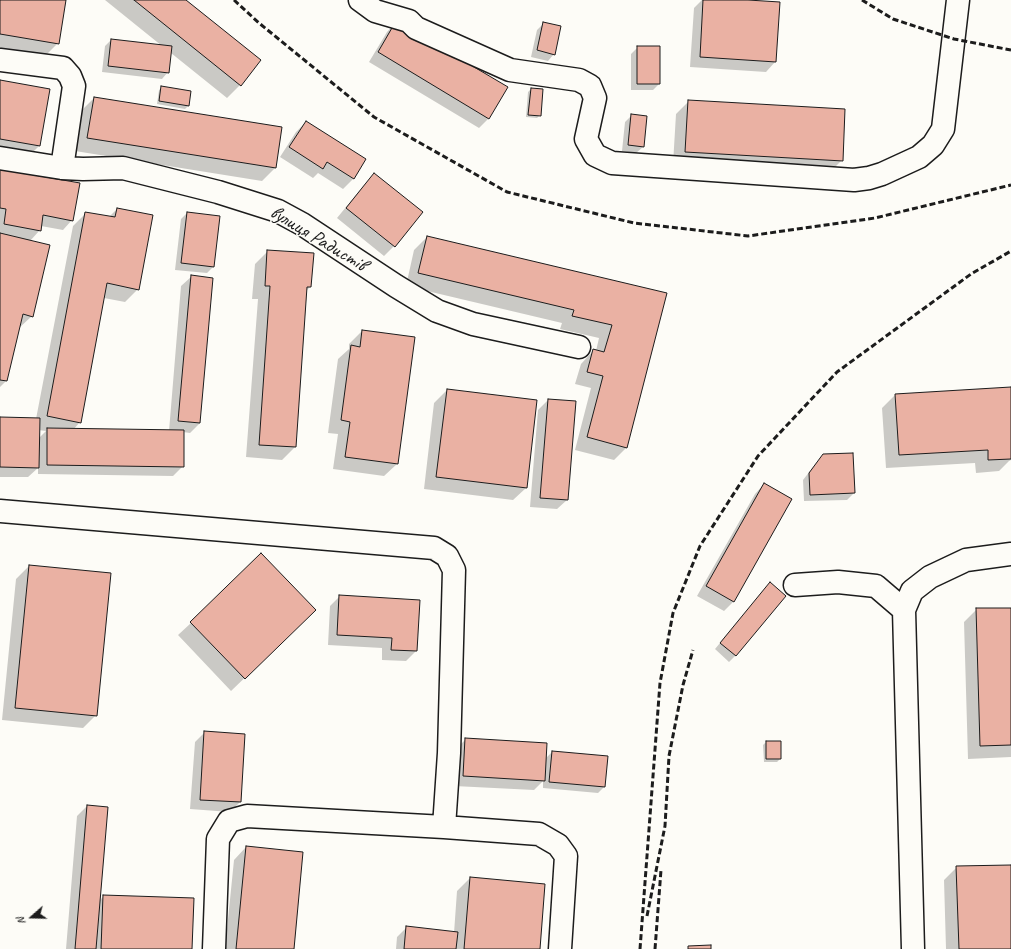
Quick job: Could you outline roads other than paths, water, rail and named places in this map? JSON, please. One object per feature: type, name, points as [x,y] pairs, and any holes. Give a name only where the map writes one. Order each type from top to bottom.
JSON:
[{"type":"street","points":[[360,0],[375,12],[409,21],[416,28],[510,70],[579,80],[590,86],[595,98],[586,139],[595,155],[612,163],[854,180],[882,174],[919,157],[933,145],[943,129],[958,0]]},
{"type":"street","points":[[0,60],[63,68],[70,76],[74,86],[62,168]]},
{"type":"street","name":"вулиця Радистів","points":[[0,158],[62,168],[123,168],[218,192],[278,211],[302,224],[437,311],[473,324],[579,347]]},
{"type":"street","points":[[0,511],[434,548],[447,556],[454,570],[449,753],[444,827]]},
{"type":"street","points":[[913,949],[904,610],[912,591],[930,577],[966,560],[1011,554]]},
{"type":"street","points":[[795,585],[838,582],[876,586],[904,610]]},
{"type":"street","points":[[214,949],[218,839],[229,821],[247,816],[539,834],[558,845],[566,856],[560,949]]},
{"type":"railway","points":[[234,0],[259,23],[374,117],[507,192],[634,223],[748,236],[875,218],[1011,185]]},
{"type":"railway","points":[[862,0],[893,19],[954,39],[1011,50]]},
{"type":"railway","points":[[640,949],[660,683],[673,613],[700,546],[758,456],[837,372],[971,274],[1011,251]]},
{"type":"railway","points":[[647,916],[665,826],[669,756],[683,685],[693,650]]},
{"type":"railway","points":[[655,949],[661,870]]}]
